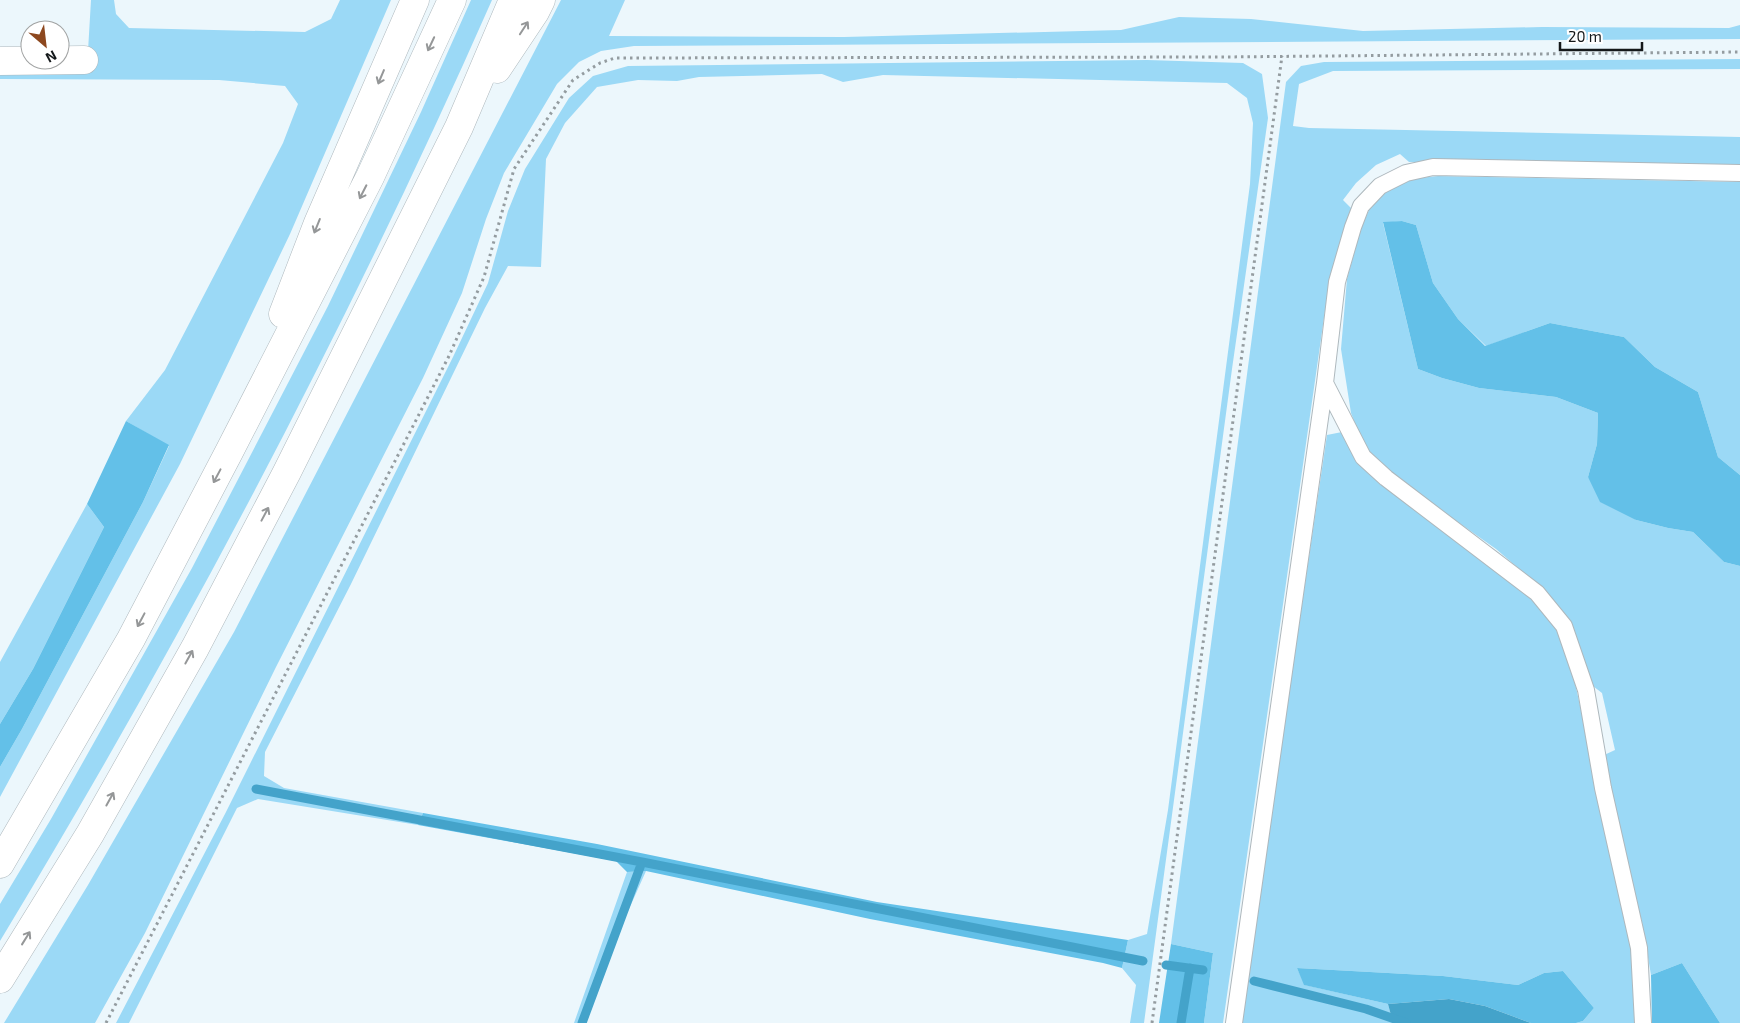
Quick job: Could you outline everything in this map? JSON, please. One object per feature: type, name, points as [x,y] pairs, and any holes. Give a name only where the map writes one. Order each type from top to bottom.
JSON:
[{"type":"main road","points":[[229,452],[318,223],[415,0]]},
{"type":"main road","points":[[0,864],[131,639],[229,452],[370,177],[452,0]]},
{"type":"main road","points":[[0,979],[90,834],[195,648],[287,472],[459,127],[513,0]]},
{"type":"main road","points":[[459,127],[541,0]]},
{"type":"main road","points":[[0,61],[84,60]]},
{"type":"lane","points":[[1234,1023],[1325,383],[1337,282],[1361,206],[1380,186],[1406,173],[1433,167],[1740,173]]},
{"type":"lane","points":[[1325,383],[1363,457],[1386,478],[1537,593],[1564,626],[1586,690],[1603,788],[1640,948],[1643,1023]]},
{"type":"path","points":[[106,1023],[449,356],[484,277],[514,169],[573,80],[600,63],[615,58],[1282,56],[1740,52]]},
{"type":"path","points":[[1152,1023],[1282,56]]},
{"type":"shaded area","points":[[91,0],[114,0],[116,14],[129,28],[305,32],[331,19],[340,0],[391,0],[290,234],[180,464],[0,797],[0,767],[143,502],[169,446],[126,421],[165,370],[283,143],[298,104],[285,86],[219,80],[0,79],[0,69],[70,70],[70,68],[87,68]]},
{"type":"shaded area","points":[[471,0],[492,0],[381,241],[322,360],[198,596],[134,712],[0,941],[0,904],[51,819],[192,568],[328,306],[421,112]]},
{"type":"shaded area","points":[[561,0],[625,0],[609,36],[844,37],[1121,30],[1179,17],[1251,19],[1363,31],[1542,27],[1729,28],[1740,25],[1740,39],[634,46],[601,51],[579,62],[557,84],[504,173],[486,219],[462,293],[423,378],[276,667],[145,933],[95,1023],[4,1023],[88,885],[234,632]]},
{"type":"shaded area","points":[[1740,59],[1740,69],[1333,71],[1299,84],[1293,126],[1309,128],[1740,137],[1740,167],[1409,162],[1400,154],[1376,165],[1356,183],[1343,200],[1353,210],[1330,276],[1223,1023],[1204,1023],[1213,953],[1171,944],[1286,82],[1301,66],[1324,62]]},
{"type":"shaded area","points":[[1147,60],[1243,63],[1262,74],[1268,118],[1232,369],[1144,1023],[1130,1023],[1136,985],[1122,968],[1128,940],[1147,934],[1168,810],[1250,184],[1253,123],[1247,98],[1227,83],[883,75],[843,82],[822,74],[699,77],[677,81],[638,80],[597,87],[565,123],[546,159],[541,267],[508,266],[485,308],[351,584],[265,752],[264,776],[284,788],[423,813],[418,825],[258,799],[237,808],[129,1023],[116,1023],[226,812],[453,357],[488,283],[508,211],[525,169],[569,98],[593,76],[628,66]]},
{"type":"shaded area","points":[[1438,176],[1740,182],[1740,475],[1718,457],[1698,392],[1655,367],[1624,337],[1550,323],[1486,346],[1458,319],[1433,283],[1416,225],[1402,221],[1383,223],[1418,369],[1479,388],[1556,397],[1598,413],[1597,444],[1588,477],[1636,520],[1693,532],[1724,562],[1740,566],[1740,1023],[1720,1023],[1682,963],[1651,975],[1642,922],[1607,789],[1602,756],[1615,750],[1602,693],[1589,683],[1576,635],[1545,591],[1496,549],[1390,474],[1365,449],[1351,413],[1341,349],[1347,279],[1361,228],[1370,208],[1387,190],[1410,179]]},
{"type":"shaded area","points":[[1402,221],[1416,225],[1433,283],[1458,319],[1485,346],[1550,323],[1624,337],[1655,367],[1698,392],[1718,457],[1740,475],[1740,566],[1724,562],[1693,532],[1636,520],[1600,502],[1588,477],[1597,444],[1598,413],[1556,397],[1479,388],[1418,369],[1383,222]]},
{"type":"shaded area","points":[[126,421],[169,445],[143,502],[0,767],[0,724],[33,669],[104,527],[87,504]]},
{"type":"shaded area","points":[[1342,432],[1535,603],[1555,627],[1571,665],[1632,939],[1637,1023],[1576,1023],[1583,1021],[1594,1008],[1563,971],[1544,973],[1518,985],[1443,976],[1297,968],[1305,985],[1388,1004],[1393,1023],[1240,1023],[1327,435]]},
{"type":"shaded area","points":[[87,504],[104,527],[33,669],[0,724],[0,662]]},
{"type":"shaded area","points":[[423,813],[597,844],[877,902],[1128,940],[1122,968],[870,919],[646,871],[627,872],[616,861],[418,825]]},
{"type":"shaded area","points":[[646,871],[625,918],[586,1023],[574,1023],[627,872]]},
{"type":"shaded area","points":[[1171,944],[1213,953],[1204,1023],[1159,1023]]},
{"type":"shaded area","points":[[1682,963],[1720,1023],[1652,1023],[1651,975]]},
{"type":"shaded area","points":[[1297,968],[1443,976],[1518,985],[1544,973],[1563,971],[1594,1008],[1583,1021],[1576,1023],[1531,1023],[1485,1006],[1449,999],[1388,1004],[1304,985]]},
{"type":"shaded area","points":[[1449,999],[1485,1006],[1531,1023],[1393,1023],[1388,1004]]},
{"type":"waterway","points":[[256,789],[642,862],[1143,961]]},
{"type":"waterway","points":[[582,1023],[642,862]]},
{"type":"waterway","points":[[1166,965],[1203,970]]},
{"type":"waterway","points":[[1181,1023],[1190,968]]},
{"type":"waterway","points":[[1254,981],[1366,1009],[1406,1023]]}]
